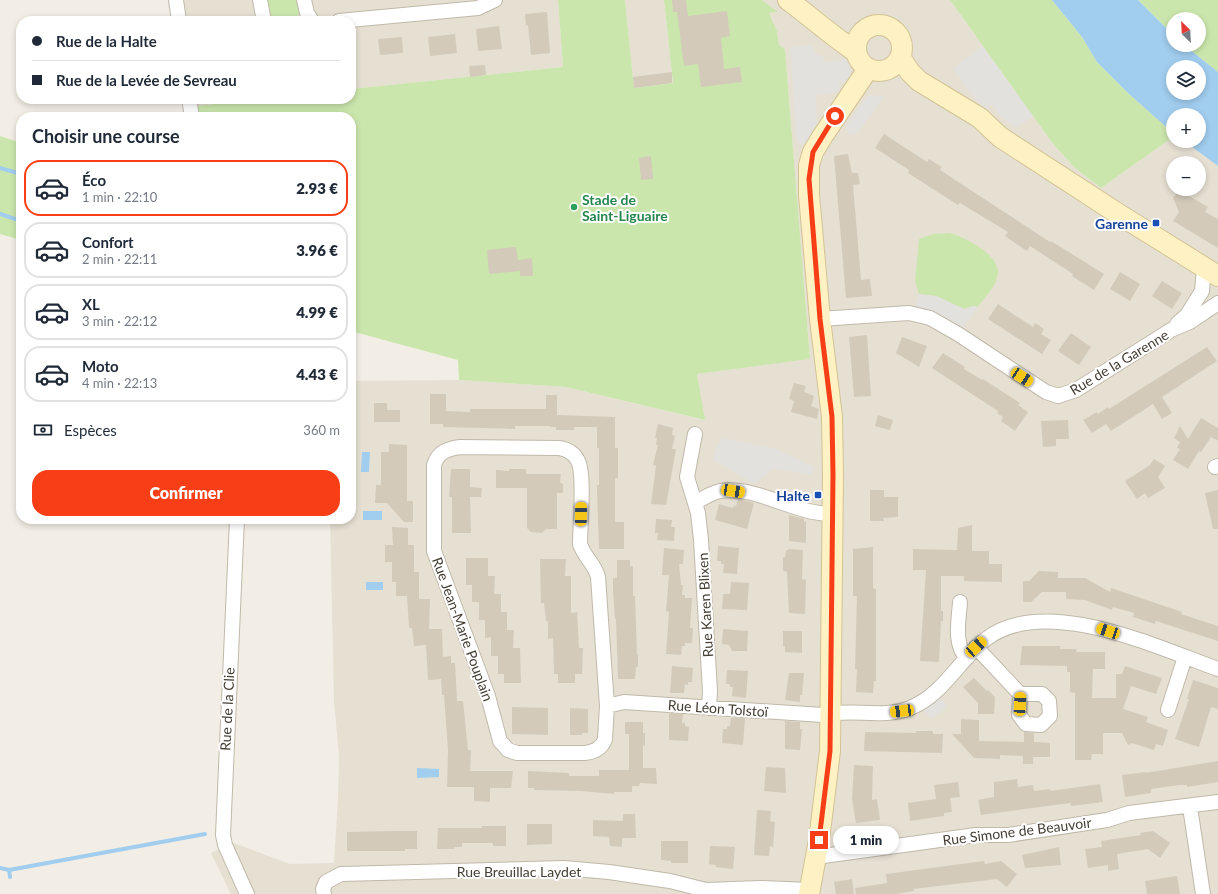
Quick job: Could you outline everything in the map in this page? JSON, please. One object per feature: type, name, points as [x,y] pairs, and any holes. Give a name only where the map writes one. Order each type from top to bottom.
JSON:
[{"type":"street","points":[[176,0],[178,16]]},
{"type":"street","points":[[260,0],[263,16]]},
{"type":"street","points":[[304,0],[309,16]]},
{"type":"street","points":[[356,19],[478,8],[495,0]]},
{"type":"street","points":[[788,0],[818,21],[832,36],[856,52]]},
{"type":"street","points":[[818,21],[854,29],[880,25],[895,32],[900,41],[900,57],[910,72],[919,81],[980,118],[1000,137],[1211,272],[1202,292],[1187,315],[1171,330]]},
{"type":"street","points":[[869,27],[857,40],[856,52],[860,62],[904,82],[974,127],[991,136],[1000,137]]},
{"type":"street","points":[[809,892],[816,857],[828,771],[833,515],[832,417],[820,319],[809,195],[810,165],[813,152],[822,137],[876,70],[893,66],[900,57]]},
{"type":"street","name":"Rue de la Garenne","points":[[820,319],[909,313],[930,318],[958,334],[1046,392],[1058,396],[1076,390],[1171,330],[1190,322],[1218,303]]},
{"type":"street","name":"Rue Karen Blixen","points":[[695,434],[687,476],[695,503],[701,540],[710,691],[709,708]]},
{"type":"street","name":"Rue Jean-Marie Pouplain","points":[[460,447],[559,448],[571,452],[579,462],[581,484],[580,544],[582,552],[597,572],[598,577],[606,706],[605,739],[599,748],[590,752],[517,753],[508,750],[500,741],[488,696],[434,551],[434,465],[436,459],[446,450],[460,447]]},
{"type":"street","points":[[695,503],[720,491],[733,491],[747,493],[806,510],[833,515]]},
{"type":"street","name":"Rue de la Clie","points":[[237,524],[223,835],[225,845],[247,894]]},
{"type":"street","points":[[960,602],[959,645],[962,654],[972,653],[1020,694]]},
{"type":"street","name":"Rue Léon Tolstoï","points":[[606,706],[624,702],[823,715],[840,711],[890,712],[911,708],[935,692],[972,653],[995,632],[1029,621],[1075,623],[1097,627],[1218,669]]},
{"type":"street","points":[[1168,710],[1185,657]]},
{"type":"street","name":"Rue Simone de Beauvoir","points":[[816,857],[976,835],[1008,835],[1107,820],[1129,813],[1190,807],[1218,802]]},
{"type":"street","points":[[1190,807],[1203,894]]},
{"type":"street","name":"Rue Breuillac Laydet","points":[[325,888],[341,874],[564,868],[670,881],[705,892],[760,888],[809,892]]},
{"type":"shaded area","points":[[183,0],[558,0],[563,67],[356,88],[356,16],[185,16]]},
{"type":"shaded area","points":[[625,0],[664,0],[673,83],[634,88]]},
{"type":"shaded area","points":[[762,0],[950,0],[1053,144],[1076,169],[1101,188],[1166,142],[1166,148],[1194,148],[1204,156],[1166,156],[1166,196],[1206,196],[1206,157],[1218,166],[1218,894],[231,894],[211,853],[234,843],[290,864],[334,863],[339,756],[334,702],[330,524],[356,524],[356,381],[459,380],[566,387],[704,420],[697,374],[810,358],[785,49],[779,45],[777,31],[769,13],[777,12]]},
{"type":"shaded area","points":[[813,45],[815,54],[823,56],[824,62],[849,59],[850,75],[846,81],[839,82],[840,92],[816,95],[817,131],[808,144],[797,143],[790,47]]},
{"type":"shaded area","points":[[982,46],[1033,116],[1016,128],[1000,116],[992,104],[984,110],[953,69]]},
{"type":"shaded area","points":[[868,95],[884,96],[857,134],[849,135],[846,126]]},
{"type":"shaded area","points":[[197,104],[215,104],[197,106]]},
{"type":"shaded area","points":[[919,294],[936,296],[964,309],[973,306],[978,307],[958,334],[913,314]]},
{"type":"shaded area","points":[[723,438],[776,449],[814,467],[811,475],[773,468],[755,484],[713,460],[716,447]]},
{"type":"shaded area","points":[[935,692],[947,707],[931,719],[920,704]]},
{"type":"green space","points":[[268,0],[298,0],[299,14],[297,16],[269,16]]},
{"type":"green space","name":"Stade de Saint-Liguaire","points":[[558,0],[625,0],[634,88],[673,83],[664,0],[762,0],[778,12],[769,13],[777,31],[779,45],[785,49],[810,359],[697,374],[705,420],[566,387],[459,380],[458,360],[356,332],[356,112],[198,112],[197,106],[215,104],[356,104],[356,88],[563,67]]},
{"type":"green space","points":[[950,0],[1052,0],[1082,37],[1097,62],[1129,94],[1166,127],[1166,142],[1101,188],[1076,169],[1053,144]]},
{"type":"green space","points":[[1138,0],[1218,0],[1218,72],[1206,62],[1206,60],[1203,60],[1193,52],[1206,52],[1206,12],[1166,12],[1166,28]]},
{"type":"green space","points":[[0,136],[16,141],[16,239],[0,234]]},
{"type":"green space","points":[[949,233],[963,238],[979,247],[997,265],[998,272],[996,281],[978,307],[973,306],[964,309],[936,296],[919,294],[915,281],[919,239],[933,234]]},
{"type":"water","points":[[1052,0],[1138,0],[1166,28],[1166,52],[1193,52],[1203,60],[1166,60],[1166,100],[1206,100],[1206,62],[1218,72],[1218,166],[1194,148],[1206,148],[1206,108],[1166,108],[1166,127],[1129,94],[1097,62],[1082,37]]},
{"type":"water","points":[[362,452],[370,452],[369,472],[361,472]]},
{"type":"water","points":[[363,511],[382,511],[382,520],[363,520]]},
{"type":"water","points":[[366,582],[383,582],[383,590],[366,590]]},
{"type":"water","points":[[417,768],[439,769],[439,777],[417,778]]},
{"type":"building","points":[[672,0],[686,0],[688,16],[727,11],[730,36],[721,38],[724,69],[740,67],[742,82],[701,87],[698,64],[684,66],[677,12],[673,12]]},
{"type":"building","points":[[547,12],[550,53],[531,55],[528,25],[526,26],[525,14]]},
{"type":"building","points":[[499,26],[502,49],[478,51],[476,29]]},
{"type":"building","points":[[455,34],[457,53],[430,56],[428,37]]},
{"type":"building","points":[[402,37],[403,53],[380,55],[378,39]]},
{"type":"building","points":[[485,65],[486,75],[470,77],[469,66]]},
{"type":"building","points":[[672,72],[672,83],[634,88],[633,77]]},
{"type":"building","points":[[884,134],[927,162],[929,159],[942,167],[940,170],[1050,242],[1051,241],[1104,274],[1094,290],[1072,276],[1073,274],[1030,246],[1027,251],[1012,241],[1005,236],[1008,232],[960,203],[958,205],[908,173],[909,170],[875,148]]},
{"type":"building","points":[[848,154],[852,173],[858,173],[860,184],[853,185],[861,280],[870,279],[872,296],[846,298],[834,156]]},
{"type":"building","points":[[651,156],[653,179],[641,180],[639,158]]},
{"type":"building","points":[[1175,196],[1189,196],[1208,207],[1205,212],[1218,219],[1218,248],[1173,221],[1179,212],[1173,198]]},
{"type":"building","points":[[516,247],[518,260],[532,258],[533,276],[520,276],[520,271],[489,274],[487,250]]},
{"type":"building","points":[[1120,272],[1140,284],[1130,301],[1110,289]]},
{"type":"building","points":[[1162,281],[1182,293],[1172,309],[1152,296]]},
{"type":"building","points":[[998,304],[1033,327],[1035,323],[1044,329],[1041,334],[1051,340],[1042,354],[988,319]]},
{"type":"building","points":[[1071,333],[1091,347],[1079,365],[1058,351]]},
{"type":"building","points":[[867,335],[871,396],[854,397],[849,337]]},
{"type":"building","points":[[902,337],[927,346],[919,367],[896,353]]},
{"type":"building","points":[[1207,347],[1217,361],[1162,397],[1172,413],[1162,419],[1153,404],[1111,431],[1106,424],[1092,433],[1083,420],[1097,412],[1098,414],[1108,407],[1109,409]]},
{"type":"building","points":[[943,353],[965,367],[964,369],[982,380],[983,379],[1020,403],[1018,405],[1028,412],[1015,431],[1001,421],[1003,417],[997,413],[998,411],[932,368]]},
{"type":"building","points":[[794,383],[806,386],[804,392],[814,396],[811,406],[819,409],[817,419],[791,412],[794,401],[789,399]]},
{"type":"building","points":[[430,394],[446,394],[446,411],[470,412],[470,409],[546,409],[546,395],[557,395],[557,415],[615,417],[615,448],[618,448],[618,478],[615,478],[615,522],[624,522],[624,549],[599,549],[597,485],[599,485],[599,448],[597,448],[597,427],[574,427],[574,430],[556,430],[556,427],[550,426],[515,426],[515,429],[443,427],[443,424],[430,424]]},
{"type":"building","points":[[374,403],[387,403],[387,410],[400,410],[400,422],[374,422]]},
{"type":"building","points":[[878,415],[893,420],[890,430],[875,426]]},
{"type":"building","points":[[1201,418],[1218,428],[1218,441],[1211,437],[1201,452],[1199,451],[1188,469],[1173,460],[1180,449],[1177,448],[1180,442],[1174,438],[1180,426],[1188,439]]},
{"type":"building","points":[[1068,420],[1069,439],[1056,439],[1056,446],[1043,447],[1041,421]]},
{"type":"building","points":[[658,424],[673,428],[672,435],[675,436],[672,449],[676,449],[666,505],[651,504],[656,466],[653,465],[658,445],[656,445],[657,438],[655,438]]},
{"type":"building","points":[[389,444],[407,445],[407,501],[413,501],[413,522],[404,522],[387,503],[375,503],[376,485],[381,485],[381,452],[389,452]]},
{"type":"building","points":[[1154,459],[1165,466],[1158,477],[1165,488],[1148,498],[1145,493],[1137,499],[1125,481],[1150,465]]},
{"type":"building","points":[[451,469],[470,469],[470,487],[482,488],[481,497],[470,497],[471,533],[452,533],[452,497],[449,497]]},
{"type":"building","points":[[509,469],[526,469],[526,474],[561,474],[560,482],[563,484],[563,493],[557,493],[557,529],[546,529],[542,533],[531,532],[527,528],[527,488],[496,488],[496,470],[509,471]]},
{"type":"building","points":[[870,490],[884,490],[884,497],[898,497],[898,517],[883,518],[884,521],[870,521]]},
{"type":"building","points":[[1218,490],[1218,529],[1213,529],[1205,493]]},
{"type":"building","points":[[738,499],[754,503],[747,529],[715,520],[719,504],[733,508],[734,505],[736,506]]},
{"type":"building","points":[[789,515],[804,519],[804,522],[806,522],[806,543],[789,541]]},
{"type":"building","points":[[656,519],[672,520],[671,527],[675,527],[674,541],[657,540],[658,533],[655,533]]},
{"type":"building","points":[[972,525],[972,551],[989,551],[989,564],[1002,564],[1002,582],[964,581],[964,576],[941,576],[941,611],[943,611],[943,621],[941,621],[939,662],[920,661],[926,570],[913,570],[913,549],[957,550],[958,528]]},
{"type":"building","points":[[392,527],[408,528],[408,545],[414,545],[414,572],[419,572],[419,599],[430,599],[429,629],[442,629],[443,657],[451,656],[451,663],[455,663],[457,701],[463,701],[468,750],[471,750],[470,771],[513,771],[511,788],[490,788],[490,802],[474,801],[474,787],[447,787],[448,750],[444,695],[442,695],[441,679],[428,680],[426,645],[414,646],[412,628],[409,628],[407,596],[396,596],[396,582],[392,582],[392,562],[385,562],[385,545],[393,545]]},
{"type":"building","points":[[718,546],[739,548],[737,574],[723,573],[724,564],[721,564],[721,561],[717,561]]},
{"type":"building","points":[[873,547],[873,588],[876,589],[876,681],[874,681],[873,693],[856,692],[857,669],[855,669],[857,596],[853,596],[853,549]]},
{"type":"building","points":[[664,548],[684,550],[683,564],[679,564],[681,585],[683,585],[682,595],[685,595],[685,598],[692,598],[690,628],[693,628],[692,643],[685,643],[685,646],[682,646],[681,655],[666,654],[669,612],[666,611],[669,575],[662,575]]},
{"type":"building","points":[[789,549],[803,550],[802,579],[806,580],[805,614],[789,613],[787,572],[783,571],[783,557],[785,557],[786,551]]},
{"type":"building","points":[[466,558],[488,558],[488,576],[495,576],[494,594],[501,594],[501,612],[507,612],[507,630],[514,630],[513,648],[520,648],[521,683],[504,683],[504,674],[498,674],[498,656],[491,656],[491,637],[485,638],[485,620],[479,620],[479,602],[472,602],[472,585],[466,585]]},
{"type":"building","points":[[540,559],[566,559],[565,576],[571,576],[571,613],[577,612],[579,648],[583,648],[582,674],[575,674],[575,683],[558,683],[558,674],[554,674],[553,638],[548,639],[548,621],[546,621],[544,603],[541,603]]},
{"type":"building","points":[[617,560],[630,560],[630,566],[633,566],[633,596],[635,596],[638,655],[638,667],[636,667],[635,679],[618,679],[616,619],[613,590],[613,578],[617,578]]},
{"type":"building","points":[[1039,571],[1058,572],[1058,578],[1085,578],[1110,592],[1111,588],[1218,626],[1218,641],[1156,621],[1155,624],[1133,617],[1134,613],[1113,607],[1112,610],[1085,600],[1066,599],[1066,592],[1042,592],[1031,602],[1023,602],[1023,581],[1029,581]]},
{"type":"building","points":[[731,582],[749,583],[747,610],[722,609],[723,594],[730,594]]},
{"type":"building","points":[[723,629],[748,631],[747,651],[732,651],[729,645],[722,644]]},
{"type":"building","points":[[783,631],[802,631],[802,653],[785,652],[785,646],[783,646]]},
{"type":"building","points":[[1022,646],[1060,646],[1060,649],[1077,649],[1076,652],[1105,652],[1105,669],[1093,669],[1092,698],[1116,698],[1116,674],[1122,674],[1125,666],[1162,678],[1156,694],[1131,686],[1123,709],[1148,717],[1146,722],[1168,730],[1163,746],[1156,744],[1154,750],[1132,743],[1128,745],[1122,733],[1103,733],[1103,754],[1092,754],[1091,760],[1075,760],[1075,693],[1070,692],[1070,672],[1067,672],[1067,666],[1020,665]]},
{"type":"building","points":[[672,666],[693,668],[692,682],[688,682],[688,685],[685,684],[684,693],[670,693]]},
{"type":"building","points":[[727,670],[748,671],[746,698],[732,696],[733,687],[730,687],[730,684],[726,684]]},
{"type":"building","points":[[789,673],[804,673],[800,702],[785,700]]},
{"type":"building","points":[[974,678],[995,697],[994,714],[978,714],[978,703],[963,687]]},
{"type":"building","points":[[1193,680],[1218,688],[1218,709],[1211,707],[1199,747],[1175,739],[1189,699],[1187,699]]},
{"type":"building","points":[[512,707],[548,708],[548,735],[512,734]]},
{"type":"building","points":[[570,708],[588,709],[588,733],[582,733],[582,735],[570,735]]},
{"type":"building","points":[[669,713],[683,714],[682,723],[685,723],[685,726],[689,727],[688,741],[669,740]]},
{"type":"building","points":[[731,718],[745,718],[743,745],[722,743],[723,729],[727,729],[727,726],[730,726]]},
{"type":"building","points":[[961,719],[979,720],[979,741],[1024,742],[1024,732],[1034,733],[1034,742],[1050,743],[1050,757],[1033,757],[1033,764],[1023,764],[1023,756],[1000,755],[1000,759],[974,758],[952,734],[961,734]]},
{"type":"building","points":[[785,721],[800,722],[800,729],[802,729],[800,750],[785,749]]},
{"type":"building","points":[[625,722],[643,722],[645,746],[643,745],[643,768],[656,768],[657,784],[640,783],[639,786],[632,786],[632,792],[614,792],[614,794],[581,791],[534,790],[534,788],[528,788],[528,771],[569,773],[569,776],[599,776],[599,770],[629,770],[629,734],[625,734]]},
{"type":"building","points":[[916,731],[933,731],[933,734],[943,734],[942,753],[864,751],[865,732],[916,733]]},
{"type":"building","points":[[1218,761],[1218,782],[1187,787],[1187,785],[1179,785],[1151,789],[1151,793],[1125,797],[1122,775],[1146,772],[1145,773]]},
{"type":"building","points":[[854,765],[873,766],[872,800],[877,799],[880,820],[856,823],[852,799]]},
{"type":"building","points":[[766,767],[785,768],[786,793],[764,791]]},
{"type":"building","points":[[1017,779],[1018,787],[1033,785],[1034,791],[1050,789],[1051,791],[1100,784],[1103,802],[1071,806],[1070,803],[981,815],[978,800],[994,797],[994,782]]},
{"type":"building","points":[[958,782],[960,797],[950,798],[952,812],[944,813],[944,816],[910,821],[908,803],[936,799],[934,785]]},
{"type":"building","points":[[757,810],[771,811],[770,821],[775,822],[773,847],[770,846],[769,856],[754,855]]},
{"type":"building","points":[[623,814],[635,814],[636,838],[622,838],[622,847],[610,846],[609,837],[593,836],[593,820],[623,821]]},
{"type":"building","points":[[527,824],[552,824],[552,844],[527,845]]},
{"type":"building","points":[[482,826],[506,826],[506,846],[493,846],[493,843],[462,843],[462,847],[454,847],[454,849],[437,849],[438,828],[482,828]]},
{"type":"building","points":[[417,831],[417,849],[405,849],[405,851],[347,851],[347,832]]},
{"type":"building","points":[[1153,831],[1170,843],[1160,858],[1148,849],[1117,854],[1119,869],[1108,871],[1108,865],[1088,868],[1085,849],[1102,847],[1101,841],[1141,835],[1140,833]]},
{"type":"building","points":[[661,841],[688,841],[688,863],[671,863],[671,861],[661,860]]},
{"type":"building","points":[[710,846],[735,847],[733,869],[716,867],[716,865],[709,864]]},
{"type":"building","points":[[1059,847],[1061,865],[1025,868],[1022,855]]},
{"type":"building","points":[[984,861],[985,864],[1001,861],[1017,874],[1007,887],[997,879],[913,889],[914,891],[896,894],[856,894],[855,888],[887,883],[886,874]]},
{"type":"building","points":[[1177,876],[1180,894],[1147,894],[1145,881]]},
{"type":"building","points":[[852,879],[854,894],[836,894],[834,882]]},
{"type":"waterway","points":[[0,168],[16,173]]},
{"type":"waterway","points":[[0,214],[16,219]]},
{"type":"waterway","points":[[0,868],[9,870],[205,834]]},
{"type":"waterway","points":[[9,870],[10,877]]},
{"type":"place","name":"Stade de Saint-Liguaire","points":[[574,207]]},
{"type":"place","name":"Garenne","points":[[1156,223]]},
{"type":"place","name":"Halte","points":[[818,495]]},
{"type":"route","points":[[819,840],[830,751],[833,475],[832,417],[820,319],[809,179],[813,152],[835,116]]}]
